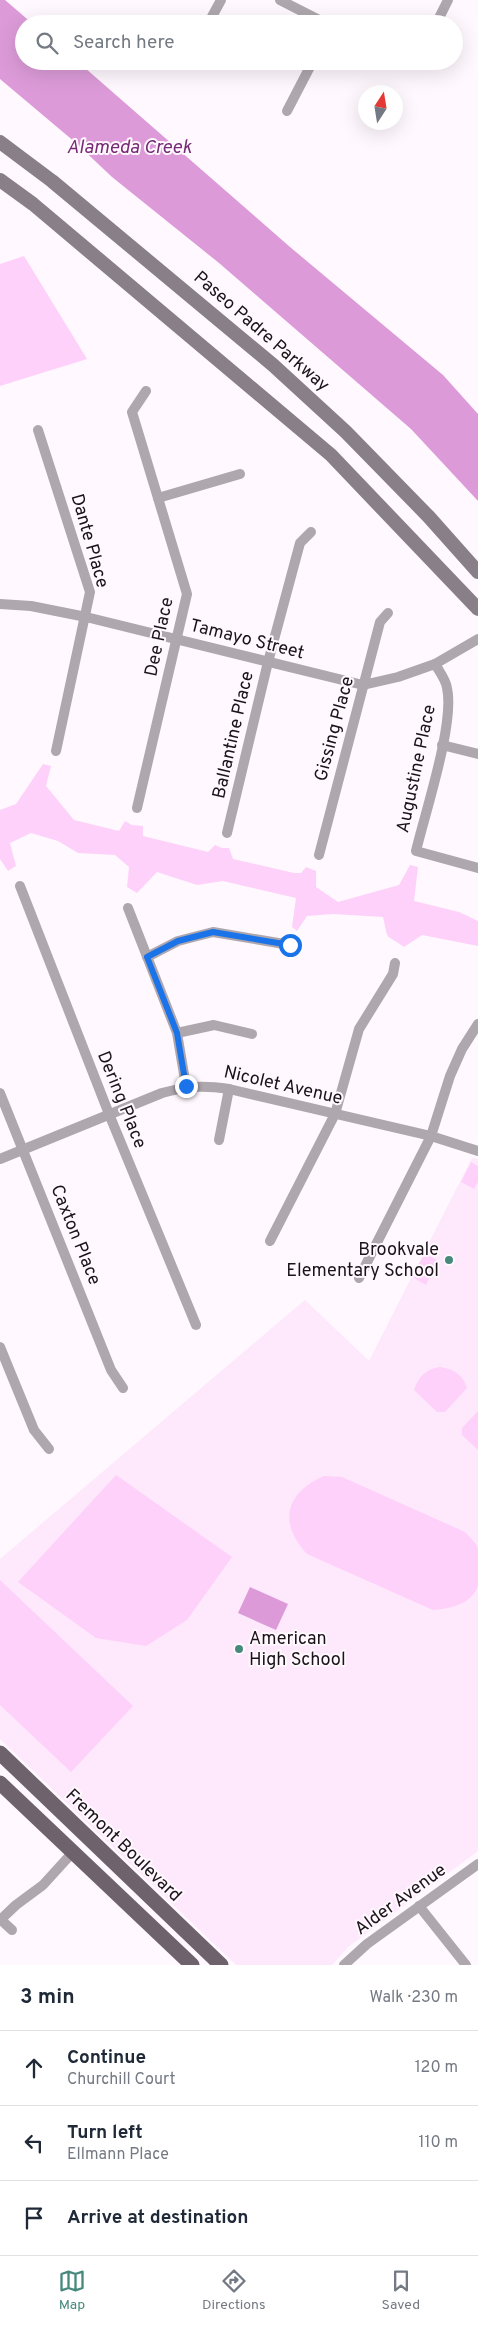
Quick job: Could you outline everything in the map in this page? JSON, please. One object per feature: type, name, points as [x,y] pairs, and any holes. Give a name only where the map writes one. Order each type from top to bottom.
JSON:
[{"type":"main road","name":"Paseo Padre Parkway","points":[[0,142],[52,181],[273,365],[346,432],[429,517],[478,572]]},
{"type":"main road","points":[[0,180],[33,204],[331,455],[478,609]]},
{"type":"main road","name":"Fremont Boulevard","points":[[0,1753],[221,1965]]},
{"type":"main road","points":[[0,1782],[192,1965]]},
{"type":"street","points":[[213,15],[221,0]]},
{"type":"street","points":[[280,0],[309,15]]},
{"type":"street","points":[[440,15],[448,0]]},
{"type":"street","points":[[287,111],[308,70]]},
{"type":"street","name":"Dee Place","points":[[137,808],[187,594],[132,412],[146,391]]},
{"type":"street","name":"Dante Place","points":[[38,430],[90,592],[56,751]]},
{"type":"street","points":[[158,498],[240,474]]},
{"type":"street","name":"Ballantine Place","points":[[227,833],[268,662],[300,543],[311,532]]},
{"type":"street","name":"Tamayo Street","points":[[0,604],[31,606],[86,617],[363,685],[398,677],[436,664],[478,638]]},
{"type":"street","name":"Gissing Place","points":[[319,855],[380,622],[388,613]]},
{"type":"street","name":"Augustine Place","points":[[436,664],[447,686],[449,704],[442,745],[416,851],[478,868]]},
{"type":"street","points":[[442,745],[478,754]]},
{"type":"street","name":"Dering Place","points":[[20,886],[109,1114],[196,1325]]},
{"type":"street","points":[[128,908],[177,1033],[186,1086]]},
{"type":"street","points":[[147,957],[178,941],[213,932],[290,945]]},
{"type":"street","points":[[270,1241],[335,1114],[359,1029],[393,974],[396,964]]},
{"type":"street","points":[[177,1033],[214,1024],[252,1034]]},
{"type":"street","points":[[359,1278],[430,1136],[450,1076],[462,1049],[478,1024]]},
{"type":"street","name":"Nicolet Avenue","points":[[0,1159],[109,1114],[186,1086],[211,1086],[229,1089],[430,1136],[478,1151]]},
{"type":"street","points":[[218,1140],[229,1089]]},
{"type":"street","name":"Caxton Place","points":[[0,1093],[111,1370],[123,1388]]},
{"type":"street","points":[[0,1347],[34,1430],[49,1449]]},
{"type":"street","points":[[12,1930],[0,1919],[43,1885],[73,1852]]},
{"type":"street","name":"Alder Avenue","points":[[344,1965],[367,1944],[478,1864]]},
{"type":"street","points":[[420,1906],[466,1965]]},
{"type":"shaded area","points":[[24,256],[87,359],[0,386],[0,264]]},
{"type":"shaded area","points":[[43,764],[51,766],[46,786],[74,820],[119,831],[125,821],[132,825],[143,826],[143,836],[208,852],[215,845],[229,848],[233,859],[294,873],[301,873],[306,867],[316,871],[316,887],[338,902],[399,885],[410,865],[418,867],[414,901],[459,912],[478,921],[478,946],[422,935],[404,947],[388,936],[383,917],[333,914],[307,916],[297,931],[292,927],[296,898],[223,881],[197,885],[157,872],[137,893],[127,887],[129,867],[115,855],[78,853],[58,841],[31,833],[10,843],[16,866],[8,871],[0,859],[0,810],[16,804]]},
{"type":"shaded area","name":"American High School","points":[[472,1158],[478,1159],[478,1851],[348,1947],[332,1965],[236,1965],[0,1739],[0,1559],[305,1300],[369,1361]]},
{"type":"shaded area","points":[[471,1162],[478,1166],[478,1182],[474,1189],[461,1182]]},
{"type":"shaded area","points":[[425,1253],[438,1261],[426,1285],[412,1277]]},
{"type":"shaded area","points":[[440,1367],[457,1373],[467,1388],[445,1412],[437,1412],[414,1390],[423,1374]]},
{"type":"shaded area","points":[[478,1411],[478,1450],[462,1435],[462,1428]]},
{"type":"shaded area","points":[[116,1475],[232,1557],[187,1620],[146,1646],[96,1638],[18,1582]]},
{"type":"shaded area","points":[[324,1476],[342,1477],[465,1532],[478,1549],[478,1585],[471,1597],[453,1607],[433,1610],[307,1554],[292,1531],[289,1520],[290,1510],[294,1500],[301,1491]]},
{"type":"shaded area","points":[[0,1580],[133,1706],[71,1772],[0,1705]]},
{"type":"water","name":"Alameda Creek","points":[[0,0],[5,0],[22,15],[15,15],[15,70],[87,70],[290,247],[443,375],[478,414],[478,501],[411,429],[219,263],[112,177],[76,143],[0,79]]},
{"type":"water","points":[[250,1587],[288,1604],[276,1630],[238,1613]]},
{"type":"place","name":"Brookvale Elementary School","points":[[449,1260]]},
{"type":"place","name":"American High School","points":[[239,1649]]},
{"type":"route","points":[[186,1086],[177,1033],[147,957],[178,941],[213,932],[290,945]]}]
